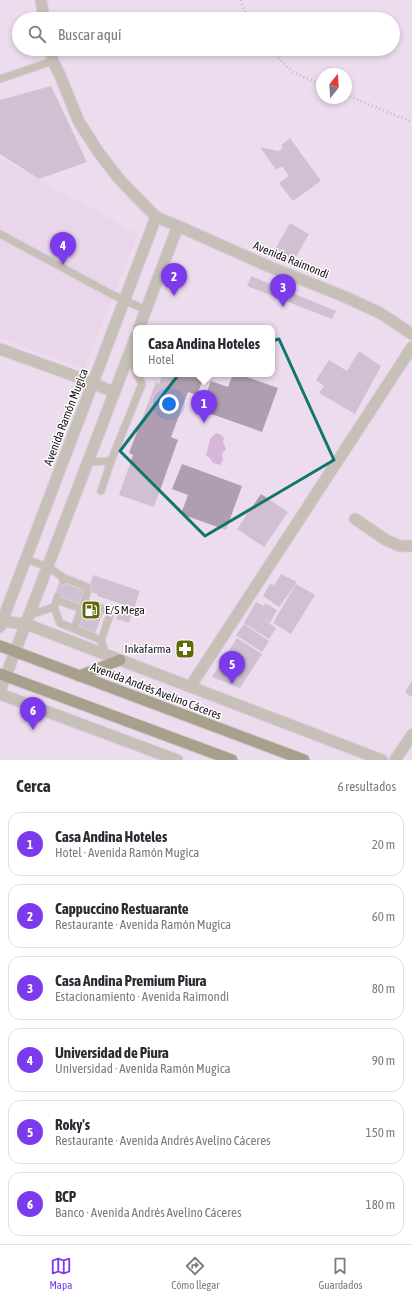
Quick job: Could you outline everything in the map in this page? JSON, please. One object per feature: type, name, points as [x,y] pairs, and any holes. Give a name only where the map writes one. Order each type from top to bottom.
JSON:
[{"type":"highway","name":"Avenida Andrés Avelino Cáceres","points":[[0,646],[304,760]]},
{"type":"highway","points":[[79,676],[120,660]]},
{"type":"highway","points":[[3,675],[232,760]]},
{"type":"street","points":[[41,0],[43,12]]},
{"type":"street","points":[[52,56],[80,122],[99,153],[120,180],[156,217]]},
{"type":"street","name":"Avenida Raimondi","points":[[156,217],[270,267],[343,296],[380,313],[412,334]]},
{"type":"street","name":"Avenida Ramón Mugica","points":[[1,623],[156,217]]},
{"type":"street","points":[[140,325],[178,226]]},
{"type":"street","points":[[0,691],[3,675],[15,652],[28,619],[133,344]]},
{"type":"street","points":[[190,687],[412,347]]},
{"type":"street","points":[[0,349],[114,392]]},
{"type":"street","points":[[355,519],[386,540],[400,546],[412,546]]},
{"type":"street","name":"Avenida Andrés Avelino Cáceres","points":[[1,623],[28,619],[45,631],[382,760]]},
{"type":"street","points":[[0,694],[177,760]]},
{"type":"street","points":[[395,760],[412,736]]},
{"type":"lane","points":[[0,79],[53,61]]},
{"type":"lane","points":[[0,234],[125,301],[146,310]]},
{"type":"lane","points":[[129,355],[133,364]]},
{"type":"lane","points":[[101,491],[111,461],[142,384],[139,377]]},
{"type":"lane","points":[[88,462],[111,461]]},
{"type":"lane","points":[[26,559],[48,567],[64,579],[87,587],[87,593],[74,629]]},
{"type":"lane","points":[[101,640],[60,623],[54,607],[57,598],[111,612],[101,640],[106,655]]},
{"type":"lane","points":[[28,619],[54,607]]},
{"type":"lane","points":[[45,631],[60,623]]},
{"type":"path","points":[[241,0],[245,12]]},
{"type":"path","points":[[276,56],[291,72],[316,82]]},
{"type":"path","points":[[352,97],[412,122]]},
{"type":"highlighted area","points":[[279,339],[334,460],[205,536],[120,451],[185,366]]},
{"type":"shaded area","points":[[0,158],[138,234],[84,369],[0,338]]},
{"type":"shaded area","points":[[216,433],[220,434],[224,438],[223,442],[226,449],[222,454],[223,460],[220,465],[213,463],[209,457],[206,456],[210,439]]},
{"type":"building","points":[[51,86],[87,162],[39,179],[0,154],[0,100]]},
{"type":"building","points":[[290,138],[321,181],[293,201],[279,183],[289,176],[282,166],[276,170],[260,147],[278,151],[283,148],[281,145]]},
{"type":"building","points":[[290,223],[309,234],[291,266],[272,255]]},
{"type":"building","points":[[251,276],[336,311],[332,319],[247,286]]},
{"type":"building","points":[[359,351],[381,366],[355,414],[319,393],[324,386],[316,380],[329,360],[347,371]]},
{"type":"building","points":[[162,377],[204,377],[197,395],[188,392],[171,437],[178,440],[154,507],[119,495],[133,455],[129,453],[156,382],[159,384]]},
{"type":"building","points":[[232,377],[247,377],[278,388],[262,432],[200,410],[211,381],[228,387]]},
{"type":"building","points":[[182,464],[242,486],[226,530],[181,514],[188,495],[172,489]]},
{"type":"building","points":[[261,494],[288,512],[264,547],[237,529]]},
{"type":"building","points":[[281,574],[297,582],[279,607],[263,596],[270,584],[274,585]]},
{"type":"building","points":[[93,575],[140,591],[129,623],[116,619],[122,604],[97,596],[97,594],[88,591]]},
{"type":"building","points":[[60,579],[87,589],[81,605],[55,595]]},
{"type":"building","points":[[296,584],[315,595],[291,634],[273,623]]},
{"type":"building","points":[[256,602],[264,606],[265,603],[277,610],[270,623],[258,616],[276,628],[269,639],[244,623]]},
{"type":"building","points":[[88,604],[104,610],[94,636],[78,630]]},
{"type":"building","points":[[244,624],[269,641],[262,652],[236,635]]},
{"type":"building","points":[[237,638],[262,654],[240,688],[212,677]]},
{"type":"building","points":[[412,681],[412,696],[411,697],[405,692]]},
{"type":"place","name":"Universidad de Piura","points":[[63,265]]},
{"type":"place","name":"Cappuccino Restuarante","points":[[174,296]]},
{"type":"place","name":"Casa Andina Premium Piura","points":[[283,307]]},
{"type":"place","name":"Casa Andina Hoteles","points":[[204,423]]},
{"type":"place","name":"E/S Mega","points":[[91,610]]},
{"type":"place","name":"Inkafarma","points":[[185,649]]},
{"type":"place","name":"Roky's","points":[[232,684]]},
{"type":"place","name":"BCP","points":[[33,730]]}]
